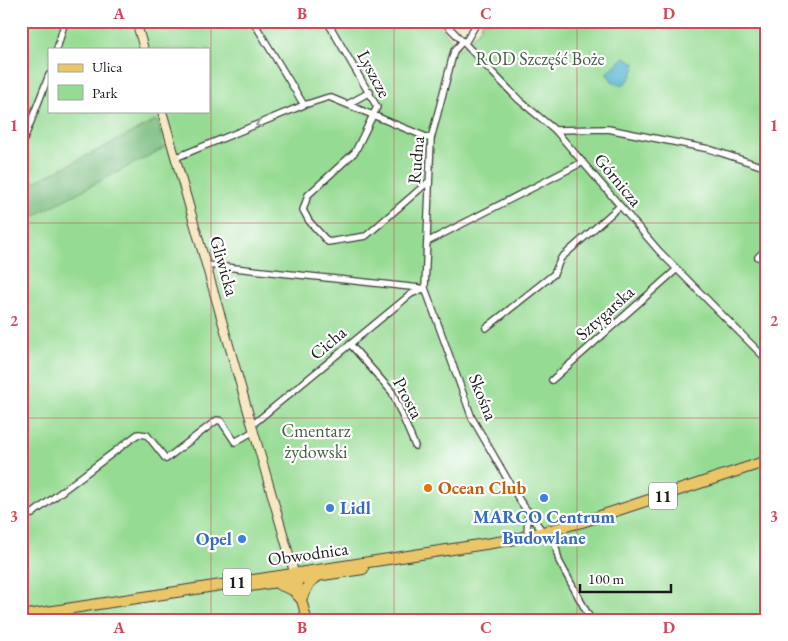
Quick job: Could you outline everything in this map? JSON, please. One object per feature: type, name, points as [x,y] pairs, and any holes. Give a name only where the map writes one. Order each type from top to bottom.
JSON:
[{"type":"highway","name":"Obwodnica","points":[[21,616],[295,576],[528,536],[767,461]]},
{"type":"highway","name":"Obwodnica","points":[[31,620],[50,614],[274,583],[295,576],[317,577],[413,561],[481,545]]},
{"type":"highway","points":[[274,583],[292,590],[301,599],[310,582],[317,577]]},
{"type":"main road","name":"Gliwicka","points":[[295,576],[306,620]]},
{"type":"street","points":[[57,48],[65,21]]},
{"type":"street","points":[[136,21],[144,48]]},
{"type":"street","points":[[252,21],[304,105]]},
{"type":"street","name":"Lyszcze","points":[[327,21],[370,92],[377,107],[374,115]]},
{"type":"street","name":"Górnicza","points":[[443,21],[519,100],[555,130],[677,269],[767,360]]},
{"type":"street","name":"Rudna","points":[[425,288],[431,139],[454,51],[464,42],[478,21]]},
{"type":"street","points":[[21,147],[48,78]]},
{"type":"street","points":[[348,104],[370,92]]},
{"type":"street","points":[[175,158],[304,105],[329,97],[431,139]]},
{"type":"street","name":"Gliwicka","points":[[162,112],[208,265],[295,576]]},
{"type":"street","points":[[374,115],[355,152],[315,186],[304,201],[303,210],[319,233],[326,240],[334,242],[366,236],[428,182]]},
{"type":"street","points":[[555,130],[608,129],[709,150],[767,168]]},
{"type":"street","points":[[427,242],[584,162]]},
{"type":"street","points":[[486,328],[554,274],[561,258],[620,206]]},
{"type":"street","points":[[758,257],[767,248]]},
{"type":"street","points":[[208,265],[425,288]]},
{"type":"street","name":"Sztygarska","points":[[552,380],[677,269]]},
{"type":"street","name":"Cicha","points":[[253,428],[410,294],[425,288]]},
{"type":"street","name":"Skośna","points":[[425,288],[472,418],[528,511],[547,531],[559,561],[591,620]]},
{"type":"street","name":"Prosta","points":[[350,344],[392,392],[415,446]]},
{"type":"street","points":[[32,514],[138,434],[147,434],[166,458],[217,420],[221,421],[235,442],[253,428]]},
{"type":"street","points":[[528,511],[528,536]]},
{"type":"green space","points":[[21,21],[436,21],[459,49],[480,29],[483,21],[767,21],[767,620],[21,620]]},
{"type":"green space","points":[[157,120],[164,148],[43,211],[21,225],[21,189]]},
{"type":"water","points":[[625,57],[635,63],[634,71],[627,82],[621,86],[612,81],[606,73]]},
{"type":"place","name":"Ocean Club","points":[[428,488]]},
{"type":"place","name":"MARCO Centrum Budowlane","points":[[544,498]]},
{"type":"place","name":"Lidl","points":[[330,508]]},
{"type":"place","name":"Opel","points":[[242,539]]},
{"type":"park label","name":"ROD Szczęść Boże","points":[[540,59]]},
{"type":"park label","name":"Cmentarz żydowski","points":[[316,441]]}]
